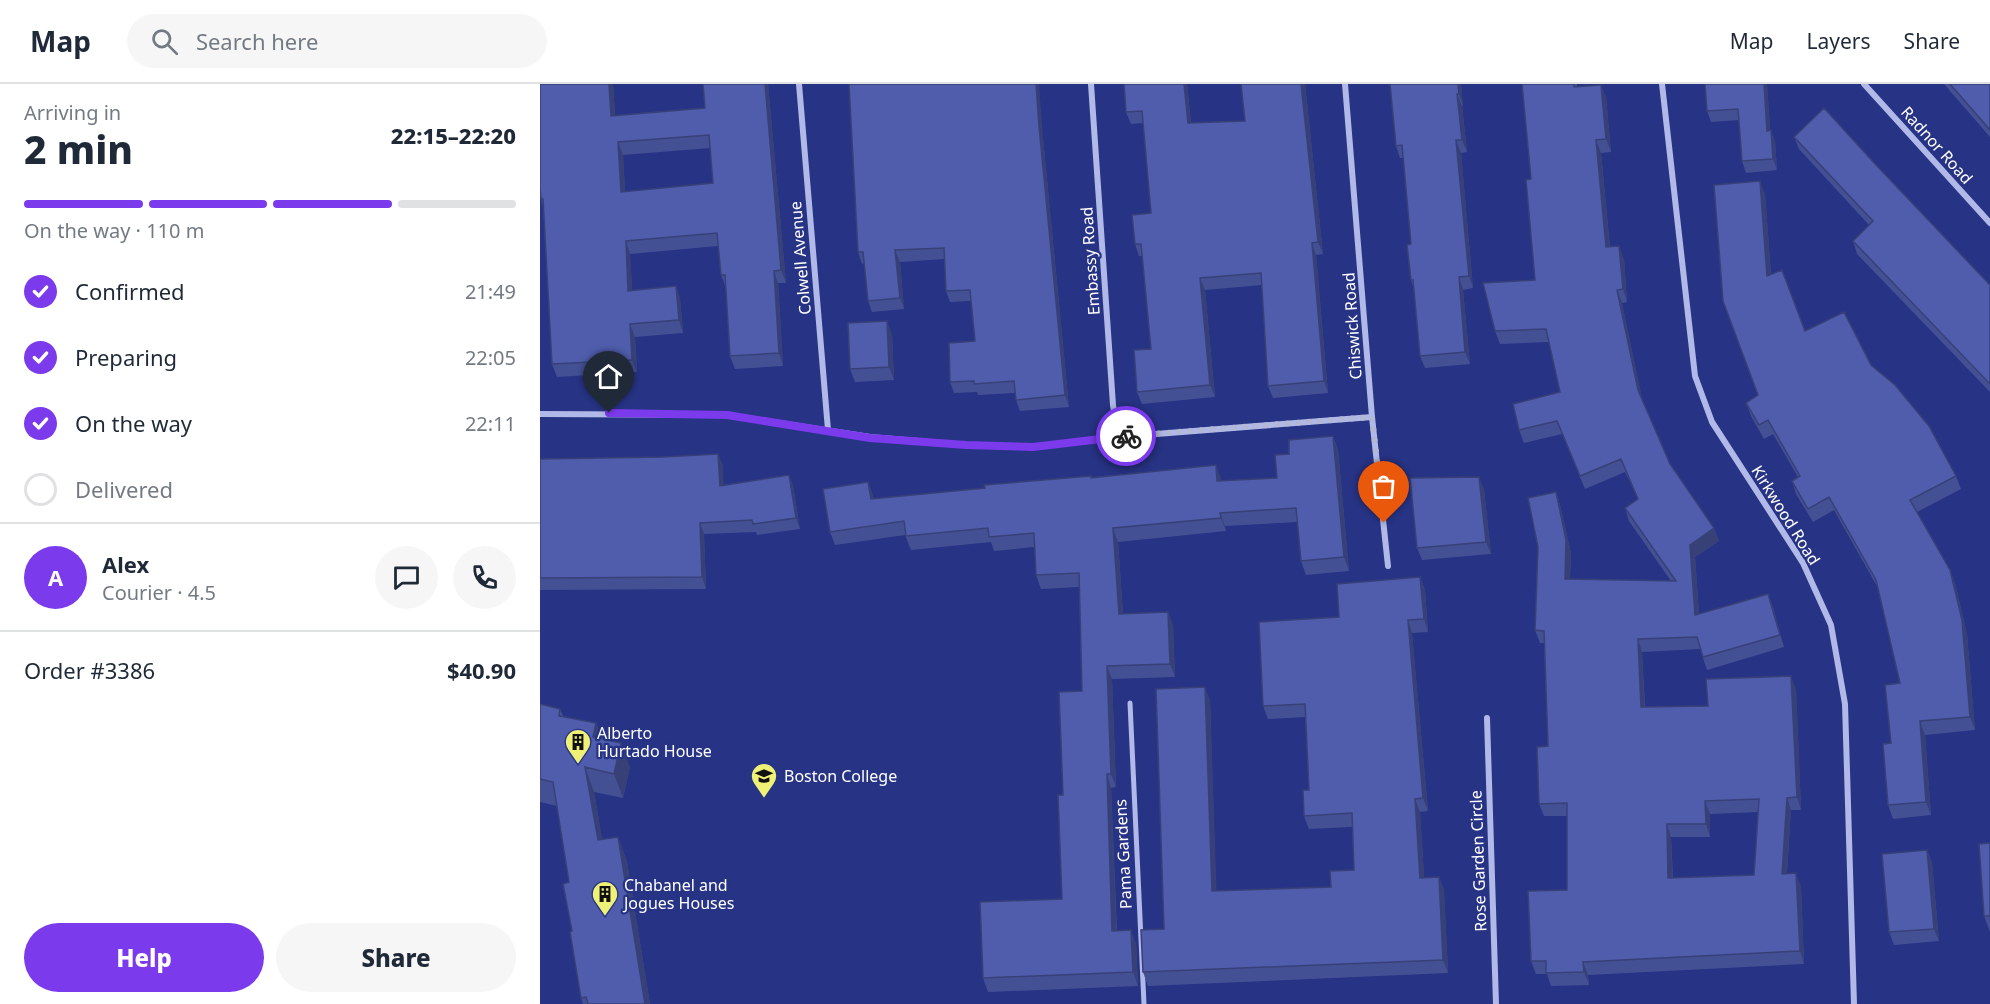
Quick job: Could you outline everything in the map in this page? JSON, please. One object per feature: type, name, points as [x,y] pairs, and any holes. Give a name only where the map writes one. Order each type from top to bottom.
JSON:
[{"type":"street","name":"Colwell Avenue","points":[[799,84],[828,430]]},
{"type":"street","name":"Embassy Road","points":[[1091,84],[1113,405],[1118,437]]},
{"type":"street","name":"Chiswick Road","points":[[1345,84],[1372,417],[1388,566]]},
{"type":"street","name":"Kirkwood Road","points":[[1662,84],[1695,376],[1712,422],[1803,563],[1831,625],[1845,704],[1854,1004]]},
{"type":"street","name":"Radnor Road","points":[[1864,84],[1990,223]]},
{"type":"street","points":[[540,414],[727,415],[870,438],[1033,447],[1118,437],[1372,417]]},
{"type":"street","name":"Pama Gardens","points":[[1130,703],[1144,1004]]},
{"type":"street","name":"Rose Garden Circle","points":[[1487,718],[1496,1004]]},
{"type":"building","points":[[540,84],[609,84],[611,116],[705,108],[703,84],[765,84],[781,270],[774,271],[779,353],[730,356],[725,275],[721,275],[717,233],[626,241],[628,291],[676,286],[679,320],[630,324],[632,360],[552,364],[543,199],[541,199]],"holes":[[[709,135],[713,183],[621,192],[618,142]]]},
{"type":"building","points":[[849,84],[1036,84],[1065,395],[1016,400],[1014,381],[974,384],[974,381],[950,382],[949,343],[975,341],[970,290],[946,291],[944,248],[895,250],[900,298],[868,301],[863,252],[858,252]]},
{"type":"building","points":[[1124,84],[1184,84],[1188,123],[1245,121],[1241,84],[1301,84],[1318,242],[1312,243],[1324,381],[1268,386],[1261,273],[1200,278],[1210,385],[1137,392],[1134,350],[1151,349],[1141,244],[1135,244],[1132,215],[1151,213],[1142,111],[1126,112]]},
{"type":"building","points":[[1390,84],[1458,84],[1462,140],[1456,140],[1469,276],[1459,277],[1465,352],[1420,356],[1413,280],[1411,280],[1407,245],[1411,244],[1402,145],[1396,146]]},
{"type":"building","points":[[1522,84],[1574,84],[1574,87],[1601,85],[1606,139],[1596,140],[1606,247],[1619,246],[1623,289],[1617,290],[1638,390],[1670,464],[1714,528],[1690,545],[1695,615],[1768,594],[1780,635],[1703,657],[1697,637],[1638,639],[1641,707],[1708,706],[1706,679],[1791,676],[1797,797],[1787,798],[1782,874],[1796,873],[1800,951],[1583,962],[1584,972],[1546,973],[1546,961],[1531,961],[1528,891],[1567,890],[1567,803],[1539,804],[1537,747],[1548,746],[1544,631],[1535,630],[1538,547],[1528,498],[1556,492],[1566,540],[1565,579],[1676,581],[1625,508],[1638,499],[1621,459],[1580,476],[1557,421],[1519,430],[1513,404],[1560,392],[1546,329],[1495,331],[1483,283],[1535,280],[1526,180],[1531,179]],"holes":[[[1759,799],[1754,875],[1668,878],[1667,824],[1706,824],[1705,801]]]},
{"type":"building","points":[[1705,84],[1764,84],[1767,131],[1771,130],[1773,159],[1742,161],[1738,109],[1707,111]]},
{"type":"building","points":[[1950,84],[1990,84],[1990,130]]},
{"type":"building","points":[[1824,108],[1990,285],[1990,384],[1853,241],[1873,221],[1794,137]]},
{"type":"building","points":[[1760,181],[1767,276],[1782,270],[1805,331],[1844,312],[1871,365],[1895,385],[1929,426],[1956,476],[1910,500],[1950,570],[1962,620],[1970,717],[1920,721],[1926,802],[1888,805],[1883,744],[1891,743],[1885,685],[1900,683],[1876,580],[1829,497],[1808,509],[1792,481],[1800,476],[1768,420],[1759,425],[1746,403],[1758,395],[1723,301],[1714,185]]},
{"type":"building","points":[[887,321],[889,367],[850,369],[848,323]]},
{"type":"building","points":[[1333,436],[1344,557],[1301,561],[1296,508],[1220,513],[1221,518],[1113,528],[1119,614],[1168,612],[1170,664],[1107,666],[1111,774],[1107,774],[1112,931],[1131,930],[1133,972],[983,978],[980,902],[1062,899],[1058,795],[1063,795],[1059,692],[1082,691],[1079,573],[1036,575],[1034,533],[989,537],[988,528],[906,536],[904,521],[830,532],[823,489],[868,482],[871,499],[985,488],[984,485],[1091,476],[1091,478],[1216,465],[1217,481],[1277,478],[1275,455],[1289,454],[1289,440]]},
{"type":"building","points":[[718,454],[720,486],[789,475],[796,518],[753,524],[752,520],[700,523],[702,577],[540,578],[540,459]]},
{"type":"building","points":[[1479,477],[1486,542],[1417,548],[1410,478]]},
{"type":"building","points":[[1420,577],[1424,619],[1408,620],[1423,798],[1415,799],[1420,878],[1439,877],[1443,960],[1143,972],[1141,930],[1164,929],[1156,689],[1205,687],[1212,891],[1331,887],[1330,871],[1354,870],[1352,813],[1304,816],[1303,790],[1309,790],[1305,704],[1263,706],[1259,622],[1339,617],[1337,584]]},
{"type":"building","points":[[540,704],[560,709],[559,716],[596,723],[593,737],[621,743],[614,774],[585,767],[598,840],[618,837],[645,1004],[588,1004],[586,997],[581,998],[563,884],[569,882],[553,782],[540,779]]},
{"type":"building","points":[[1990,843],[1990,916],[1984,916],[1979,844]]},
{"type":"building","points":[[1927,850],[1934,929],[1889,932],[1882,854]]},
{"type":"way so far","points":[[1126,436],[1372,417],[1384,523]]},
{"type":"place","name":"Alberto Hurtado House","points":[[578,765]]},
{"type":"place","name":"Boston College","points":[[764,799]]},
{"type":"place","name":"Chabanel and Jogues Houses","points":[[605,917]]},
{"type":"route","points":[[609,413],[727,415],[870,438],[966,445],[1033,447],[1126,436]]}]
